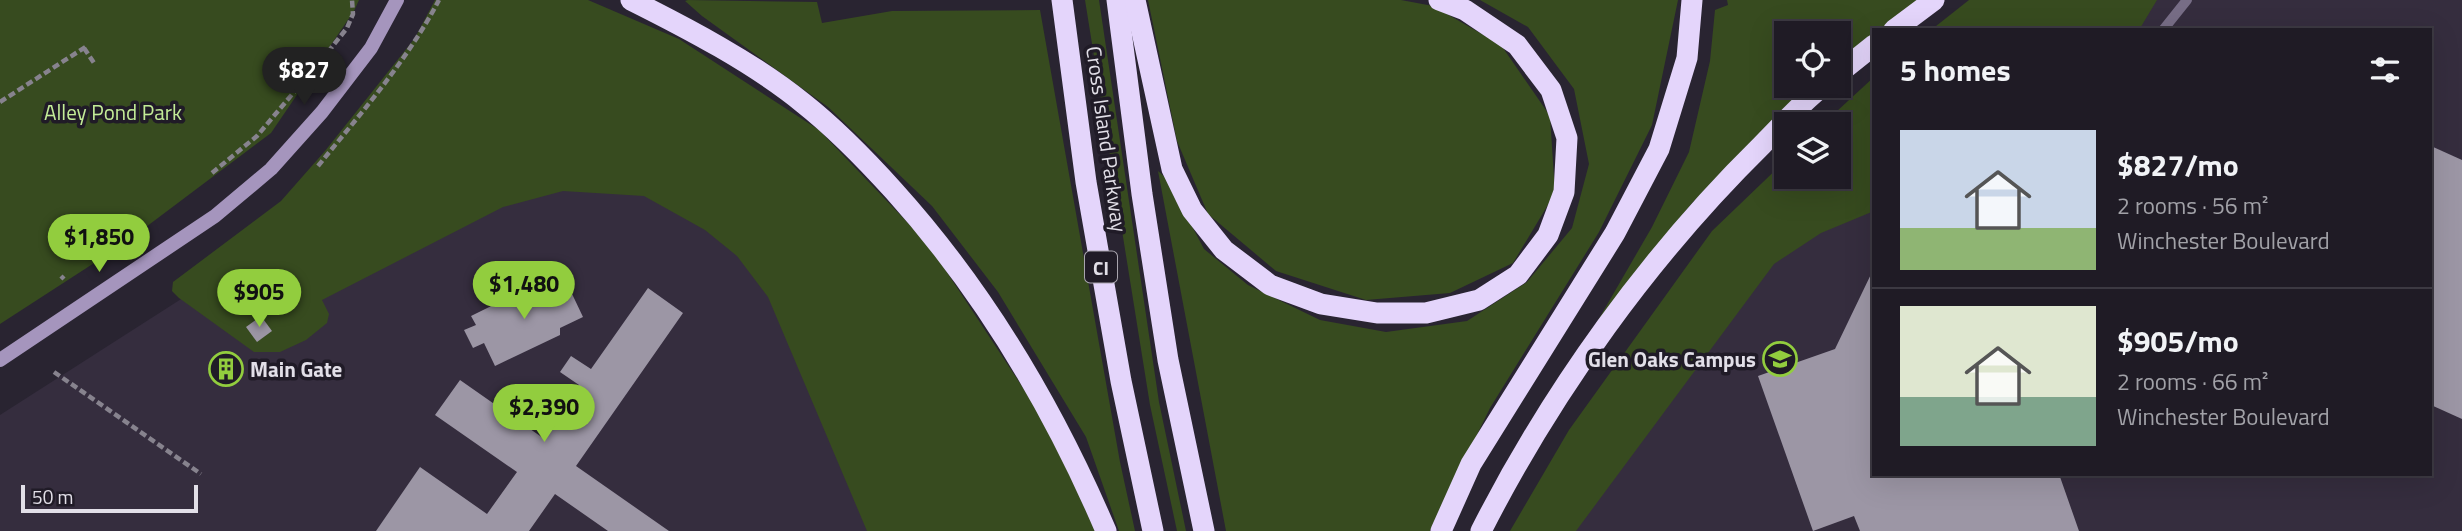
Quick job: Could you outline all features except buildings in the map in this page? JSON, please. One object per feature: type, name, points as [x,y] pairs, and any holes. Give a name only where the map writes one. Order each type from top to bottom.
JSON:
[{"type":"highway","points":[[631,0],[734,57],[803,102],[862,156],[912,211],[968,281],[1018,356],[1068,446],[1106,531]]},
{"type":"highway","name":"Cross Island Parkway","points":[[1062,0],[1088,195],[1121,381],[1153,531]]},
{"type":"highway","name":"Cross Island Parkway","points":[[1117,0],[1142,194],[1168,360],[1205,531]]},
{"type":"highway","points":[[1135,0],[1172,169],[1192,210],[1224,250],[1270,285],[1321,304],[1377,313],[1426,313],[1479,300],[1518,275],[1548,235],[1564,192],[1567,138],[1551,90],[1517,45],[1465,10],[1439,0]]},
{"type":"highway","points":[[1441,531],[1471,464],[1615,233],[1659,149],[1687,58],[1692,0]]},
{"type":"highway","points":[[1897,28],[1934,0]]},
{"type":"highway","points":[[1851,63],[1872,47]]},
{"type":"highway","points":[[1481,531],[1507,480],[1572,377],[1648,271],[1732,174],[1811,98]]},
{"type":"main road","points":[[0,360],[215,216],[271,169],[322,112],[371,48],[397,0]]},
{"type":"lane","points":[[2165,28],[2187,0]]},
{"type":"path","points":[[212,173],[257,136],[332,47],[353,14],[352,0]]},
{"type":"path","points":[[318,166],[378,93],[424,28],[439,0]]},
{"type":"path","points":[[0,102],[85,47],[94,63]]},
{"type":"path","points":[[54,372],[201,474]]},
{"type":"shaded area","name":"Glen Oaks Campus","points":[[2128,0],[2462,0],[2462,531],[1560,531],[1771,243],[1872,198],[1872,476],[2432,476],[2432,28],[2117,28]]},
{"type":"shaded area","points":[[627,92],[990,531],[0,531],[0,415],[189,294]]},
{"type":"green space","name":"Alley Pond Park","points":[[0,0],[359,0],[271,133],[122,245],[0,324]]},
{"type":"green space","points":[[435,0],[588,0],[679,39],[819,130],[929,245],[1050,429],[1095,531],[867,531],[768,297],[737,256],[705,230],[644,196],[563,191],[503,207],[322,300],[329,314],[327,323],[306,340],[280,352],[254,352],[179,298],[172,291],[173,282],[281,201],[325,151],[415,38]]},
{"type":"green space","points":[[1085,0],[1099,0],[1159,402],[1186,531],[1177,531],[1150,405]]},
{"type":"green space","points":[[1148,0],[1401,0],[1433,6],[1501,45],[1550,116],[1555,193],[1513,263],[1450,293],[1366,300],[1276,271],[1208,214],[1177,141]]},
{"type":"green space","points":[[1480,0],[1678,0],[1652,125],[1599,232],[1490,408],[1430,531],[1226,531],[1158,171],[1167,179],[1204,249],[1248,285],[1320,320],[1386,332],[1467,321],[1527,282],[1572,228],[1589,164],[1574,89],[1528,27]]},
{"type":"green space","points":[[1727,0],[1918,0],[1883,28],[1872,28],[1872,36],[1851,52],[1851,21],[1774,21],[1774,98],[1797,98],[1783,112],[1774,112],[1774,121],[1692,203],[1593,329],[1652,227],[1689,152],[1710,61],[1715,10],[1728,5]]},
{"type":"green space","points":[[1969,0],[2157,0],[2140,28],[1934,28]]},
{"type":"green space","points":[[685,1],[817,2],[822,23],[892,11],[1040,10],[1120,462],[1135,531],[1119,531],[1086,437],[998,292],[932,206],[828,107],[702,16]]},
{"type":"green space","points":[[1872,79],[1872,212],[1821,233],[1774,264],[1576,531],[1510,531],[1569,430],[1712,231],[1774,171],[1774,189],[1851,189],[1851,112],[1836,112]]},
{"type":"place","name":"Glen Oaks Campus","points":[[1780,359]]},
{"type":"place","name":"Main Gate","points":[[226,369]]}]
